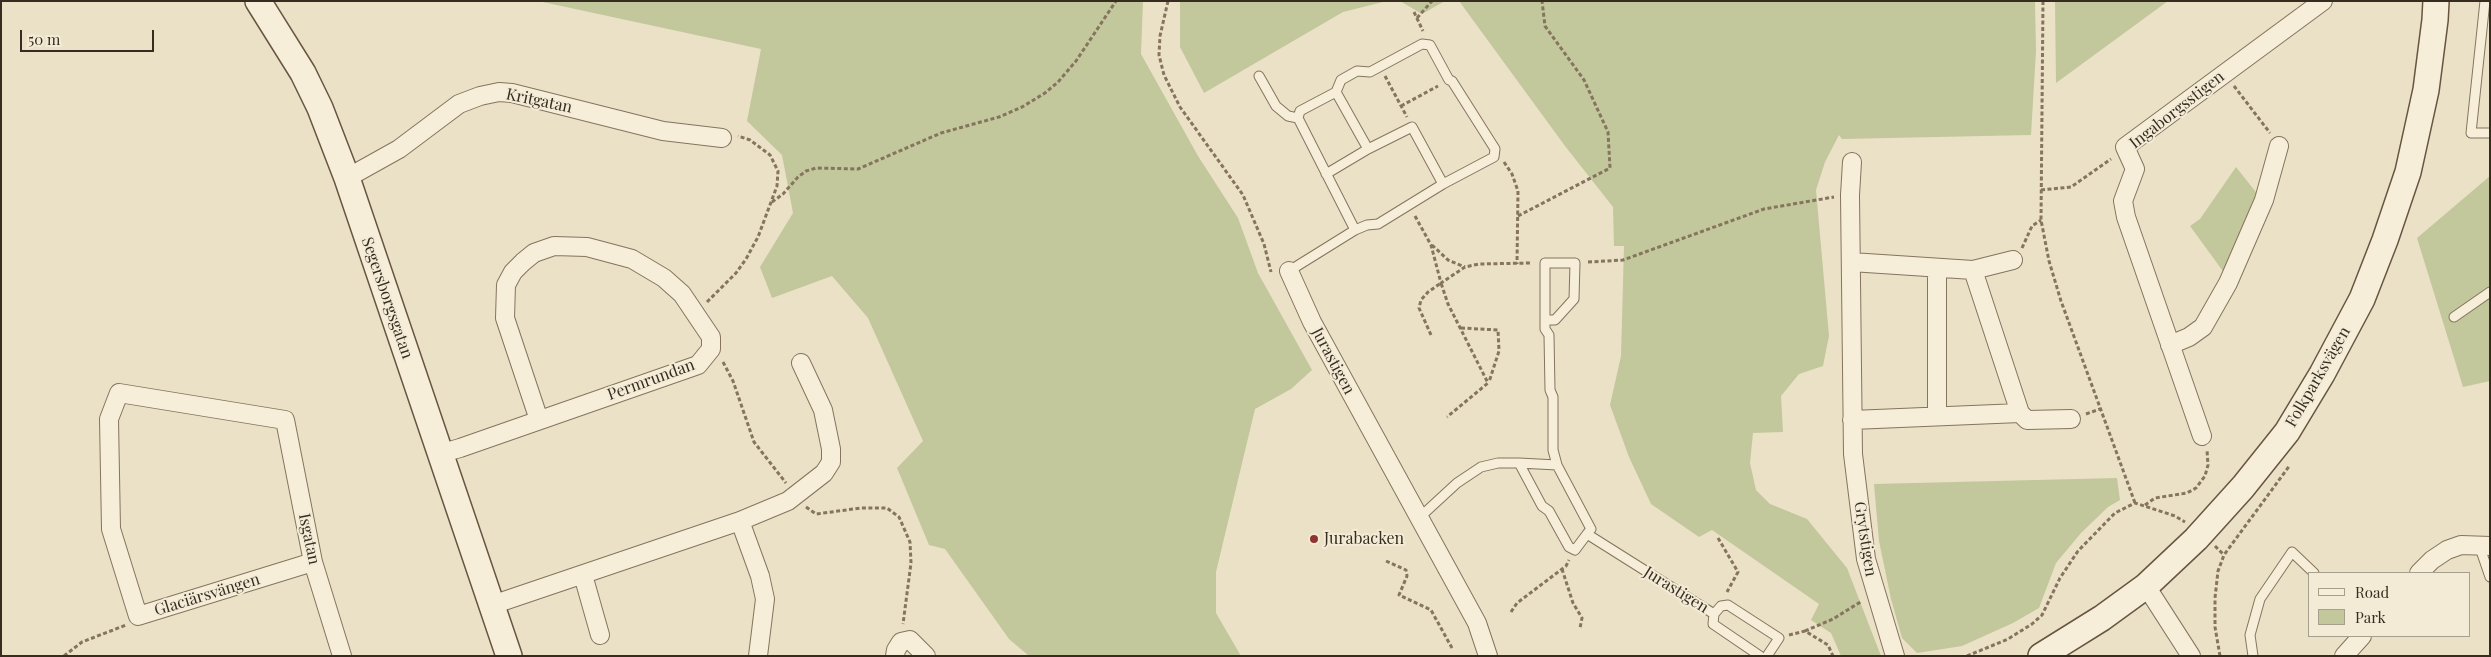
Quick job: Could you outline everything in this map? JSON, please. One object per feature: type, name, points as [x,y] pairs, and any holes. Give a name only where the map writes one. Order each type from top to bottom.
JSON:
[{"type":"main road","name":"Segersborgsgatan","points":[[258,1],[307,82],[320,108],[347,178],[509,656]]},
{"type":"main road","name":"Folkparksvägen","points":[[2040,656],[2102,618],[2146,586],[2196,539],[2243,487],[2287,432],[2322,374],[2362,299],[2386,240],[2408,172],[2426,90],[2436,1]]},
{"type":"street","name":"Ingaborgsstigen","points":[[2202,436],[2126,218],[2123,201],[2135,169],[2125,147],[2323,1]]},
{"type":"street","name":"Kritgatan","points":[[347,178],[399,149],[459,104],[480,96],[499,92],[512,93],[663,131],[722,138]]},
{"type":"street","points":[[2170,346],[2189,337],[2203,327],[2228,284],[2264,200],[2279,146]]},
{"type":"street","name":"Grytstigen","points":[[1852,162],[1850,262],[1853,454],[1866,559],[1895,656]]},
{"type":"street","name":"Permrundan","points":[[439,454],[539,420],[698,365],[711,349],[711,337],[696,312],[682,294],[664,278],[632,259],[603,250],[569,246],[554,246],[534,253],[513,272],[506,285],[504,297],[505,318],[539,420]]},
{"type":"street","points":[[1850,262],[1973,270],[2013,260]]},
{"type":"street","points":[[1937,269],[1937,416]]},
{"type":"street","name":"Jurastigen","points":[[1289,270],[1312,322],[1477,623],[1488,656]]},
{"type":"street","points":[[1973,270],[2020,413],[2028,420],[2071,419]]},
{"type":"street","points":[[492,605],[740,521],[796,496],[824,474],[831,462],[832,449],[823,410],[801,363]]},
{"type":"street","name":"Glaciärsvängen","points":[[285,420],[119,393],[109,419],[111,529],[138,616],[313,562]]},
{"type":"street","points":[[1852,420],[2020,413]]},
{"type":"street","name":"Isgatan","points":[[285,420],[313,562],[342,656]]},
{"type":"street","points":[[740,521],[760,576],[765,600],[758,656]]},
{"type":"street","points":[[2421,572],[2432,560],[2447,550],[2461,545],[2484,545]]},
{"type":"street","points":[[583,575],[600,635]]},
{"type":"street","points":[[2146,586],[2191,656]]},
{"type":"street","points":[[2344,656],[2361,637]]},
{"type":"street","points":[[895,656],[901,642],[910,640],[926,656]]},
{"type":"lane","points":[[2485,1],[2471,133],[2490,133]]},
{"type":"lane","points":[[1355,230],[1298,118],[1300,111],[1336,92],[1341,80],[1357,71],[1370,72],[1422,44],[1430,45],[1450,80],[1495,149]]},
{"type":"lane","points":[[1259,76],[1276,106],[1288,116],[1298,118]]},
{"type":"lane","points":[[1336,92],[1368,149]]},
{"type":"lane","points":[[1326,174],[1368,149],[1412,127],[1443,184]]},
{"type":"lane","name":"Jurastigen","points":[[1289,270],[1355,230],[1367,225],[1378,224],[1443,184],[1494,157],[1495,149]]},
{"type":"lane","points":[[1519,463],[1542,506],[1549,511],[1569,548],[1575,550],[1591,529],[1557,465],[1553,450],[1553,397],[1550,390],[1549,335],[1545,329],[1545,320],[1546,263],[1575,263],[1574,299],[1554,320],[1545,320]]},
{"type":"lane","points":[[2454,316],[2490,292]]},
{"type":"lane","points":[[1419,518],[1458,483],[1481,467],[1498,463],[1557,465]]},
{"type":"lane","name":"Jurastigen","points":[[1587,534],[1714,614]]},
{"type":"lane","points":[[2484,545],[2490,577]]},
{"type":"lane","points":[[2253,656],[2250,635],[2260,599],[2292,552],[2313,572]]},
{"type":"lane","name":"Jurastigen","points":[[1760,656],[1713,624],[1714,614],[1721,606],[1728,605],[1779,638]]},
{"type":"lane","points":[[1767,656],[1779,638]]},
{"type":"path","points":[[772,202],[783,194],[798,176],[806,171],[816,168],[858,168],[941,133],[999,117],[1022,107],[1045,93],[1058,82],[1076,61],[1116,1]]},
{"type":"path","points":[[1417,18],[1432,1]]},
{"type":"path","points":[[1518,216],[1610,168],[1608,132],[1584,80],[1545,26],[1542,1]]},
{"type":"path","points":[[2044,1],[2041,190],[2042,220],[2049,261],[2061,301],[2135,503]]},
{"type":"path","points":[[1414,12],[1430,45]]},
{"type":"path","points":[[1380,67],[1412,127]]},
{"type":"path","points":[[2225,73],[2279,146]]},
{"type":"path","points":[[1401,106],[1450,80]]},
{"type":"path","points":[[696,312],[736,273],[746,259],[772,202],[777,186],[778,171],[770,155],[750,140],[738,136],[722,138]]},
{"type":"path","points":[[2041,190],[2064,189],[2079,183],[2125,147]]},
{"type":"path","points":[[1495,149],[1512,174],[1518,191],[1517,264]]},
{"type":"path","points":[[1575,263],[1623,260],[1764,210],[1850,195]]},
{"type":"path","points":[[1409,205],[1431,245],[1448,304],[1488,383]]},
{"type":"path","points":[[2013,260],[2022,248],[2032,226],[2042,220]]},
{"type":"path","points":[[1431,245],[1448,260],[1465,267]]},
{"type":"path","points":[[1431,335],[1419,308],[1421,300],[1428,292],[1465,267],[1479,264],[1546,263]]},
{"type":"path","points":[[1447,417],[1488,383],[1499,351],[1498,330],[1461,328]]},
{"type":"path","points":[[2145,506],[2155,498],[2187,493],[2196,488],[2205,476],[2208,465],[2208,454],[2202,436]]},
{"type":"path","points":[[1967,656],[2008,639],[2032,624],[2042,615],[2060,578],[2078,551],[2115,513],[2135,503],[2174,516],[2191,525]]},
{"type":"path","points":[[1718,538],[1738,572],[1722,599],[1721,606]]},
{"type":"path","points":[[1510,612],[1517,603],[1566,566],[1575,550]]},
{"type":"path","points":[[2220,656],[2215,627],[2216,598],[2218,571],[2224,555]]},
{"type":"path","points":[[1386,561],[1406,570],[1407,576],[1399,595],[1432,610],[1452,648]]},
{"type":"path","points":[[1562,569],[1573,603],[1582,618],[1580,628]]},
{"type":"path","points":[[1779,638],[1805,631],[1833,619],[1875,593]]},
{"type":"path","points":[[64,656],[82,642],[122,628],[138,616]]},
{"type":"path","points":[[1805,631],[1828,645],[1833,656]]},
{"type":"green space","points":[[538,1],[1143,1],[1141,54],[1198,156],[1238,218],[1258,273],[1312,370],[1291,389],[1255,409],[1216,572],[1216,613],[1241,656],[1029,656],[1009,639],[945,549],[929,545],[897,468],[923,441],[868,318],[832,276],[772,298],[760,267],[793,213],[782,155],[747,121],[761,49]]},
{"type":"green space","points":[[1180,1],[1387,1],[1343,12],[1204,93],[1180,47]]},
{"type":"green space","points":[[1400,1],[1445,1],[1422,14]]},
{"type":"green space","points":[[1459,1],[2035,1],[2036,51],[2031,135],[1842,139],[1839,135],[1825,162],[1816,190],[1829,336],[1823,366],[1799,374],[1781,396],[1783,432],[1753,433],[1750,463],[1756,490],[1770,504],[1807,519],[1847,568],[1881,656],[1841,656],[1831,633],[1811,620],[1819,604],[1712,530],[1699,537],[1651,504],[1629,457],[1610,405],[1621,356],[1624,246],[1614,246],[1613,207],[1565,146]]},
{"type":"green space","points":[[2055,1],[2168,1],[2056,83]]},
{"type":"green space","points":[[2236,167],[2259,196],[2225,274],[2190,226],[2200,219]]},
{"type":"green space","points":[[2490,176],[2490,381],[2463,387],[2417,238]]},
{"type":"green space","points":[[2117,478],[2120,500],[2108,507],[2081,533],[2056,563],[2039,608],[2013,623],[1962,646],[1917,653],[1902,638],[1891,599],[1879,541],[1874,484]]},
{"type":"place","name":"Jurabacken","points":[[1314,539]]}]
